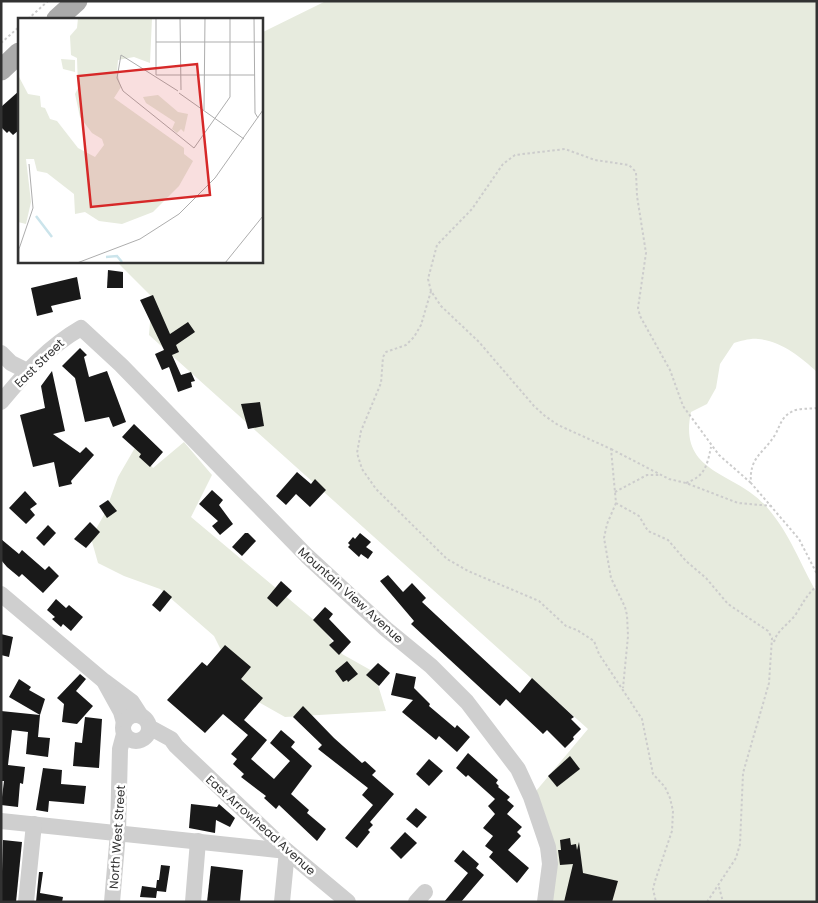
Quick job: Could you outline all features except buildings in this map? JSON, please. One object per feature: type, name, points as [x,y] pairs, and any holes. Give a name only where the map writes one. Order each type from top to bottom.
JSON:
[{"type":"main road","points":[[58,18],[77,1]]},
{"type":"main road","points":[[1,70],[18,54]]},
{"type":"street","name":"East Street","points":[[1,402],[28,371],[60,340],[81,328]]},
{"type":"street","name":"Mountain View Avenue","points":[[81,328],[121,365],[307,556],[431,666],[467,702],[518,769],[531,797],[548,847],[550,864],[545,902]]},
{"type":"street","points":[[1,353],[11,363],[28,371]]},
{"type":"street","points":[[1,594],[104,681],[121,712],[136,730]]},
{"type":"street","name":"East Arrowhead Avenue","points":[[136,730],[176,746],[288,851],[348,902]]},
{"type":"street","name":"North West Street","points":[[112,902],[118,833],[121,772],[120,749],[136,730]]},
{"type":"street","points":[[1,821],[288,851],[282,902]]},
{"type":"street","points":[[26,902],[34,824]]},
{"type":"street","points":[[193,902],[198,842]]},
{"type":"path","points":[[29,18],[48,1]]},
{"type":"path","points":[[1,43],[18,28]]},
{"type":"path","points":[[772,506],[738,503],[661,475],[611,449],[558,425],[539,411],[479,342],[441,306],[431,291],[428,280],[437,245],[472,209],[492,178],[509,158],[523,154],[565,149],[594,160],[629,164],[636,172],[636,196],[646,253],[638,308],[640,316],[670,370],[683,406],[712,446],[751,483],[772,506],[799,539],[817,574]]},
{"type":"path","points":[[431,291],[421,325],[414,337],[406,345],[386,352],[383,357],[381,383],[361,431],[357,453],[362,469],[376,489],[447,559],[468,571],[539,600],[566,626],[577,630],[594,641],[599,654],[642,719],[653,774],[665,787],[674,811],[672,831],[655,881],[656,902]]},
{"type":"path","points":[[751,483],[750,472],[758,454],[774,436],[781,420],[796,409],[817,408]]},
{"type":"path","points":[[686,483],[695,480],[706,471],[712,446]]},
{"type":"path","points":[[611,449],[616,503],[606,524],[604,538],[611,578],[627,615],[628,636],[623,688]]},
{"type":"path","points":[[615,492],[647,475],[661,475]]},
{"type":"path","points":[[616,503],[639,516],[648,531],[668,540],[686,561],[706,578],[728,604],[768,631],[771,634],[773,644]]},
{"type":"path","points":[[707,902],[736,858],[740,844],[744,767],[769,683],[773,644],[776,636],[795,616],[807,594],[817,586]]},
{"type":"path","points":[[718,886],[723,902]]},
{"type":"shaded area","points":[[326,1],[817,1],[817,372],[797,355],[775,343],[755,339],[734,343],[720,364],[716,388],[707,404],[691,412],[689,432],[693,447],[700,459],[751,493],[773,514],[787,536],[817,593],[817,902],[550,902],[531,797],[588,729],[149,335],[152,297],[117,262],[262,262],[262,33]]},
{"type":"shaded area","points":[[184,442],[212,475],[191,517],[320,625],[342,654],[374,672],[386,711],[285,717],[253,699],[231,670],[214,636],[160,589],[124,576],[98,563],[91,538],[105,513],[118,477],[136,446],[153,468]]}]
